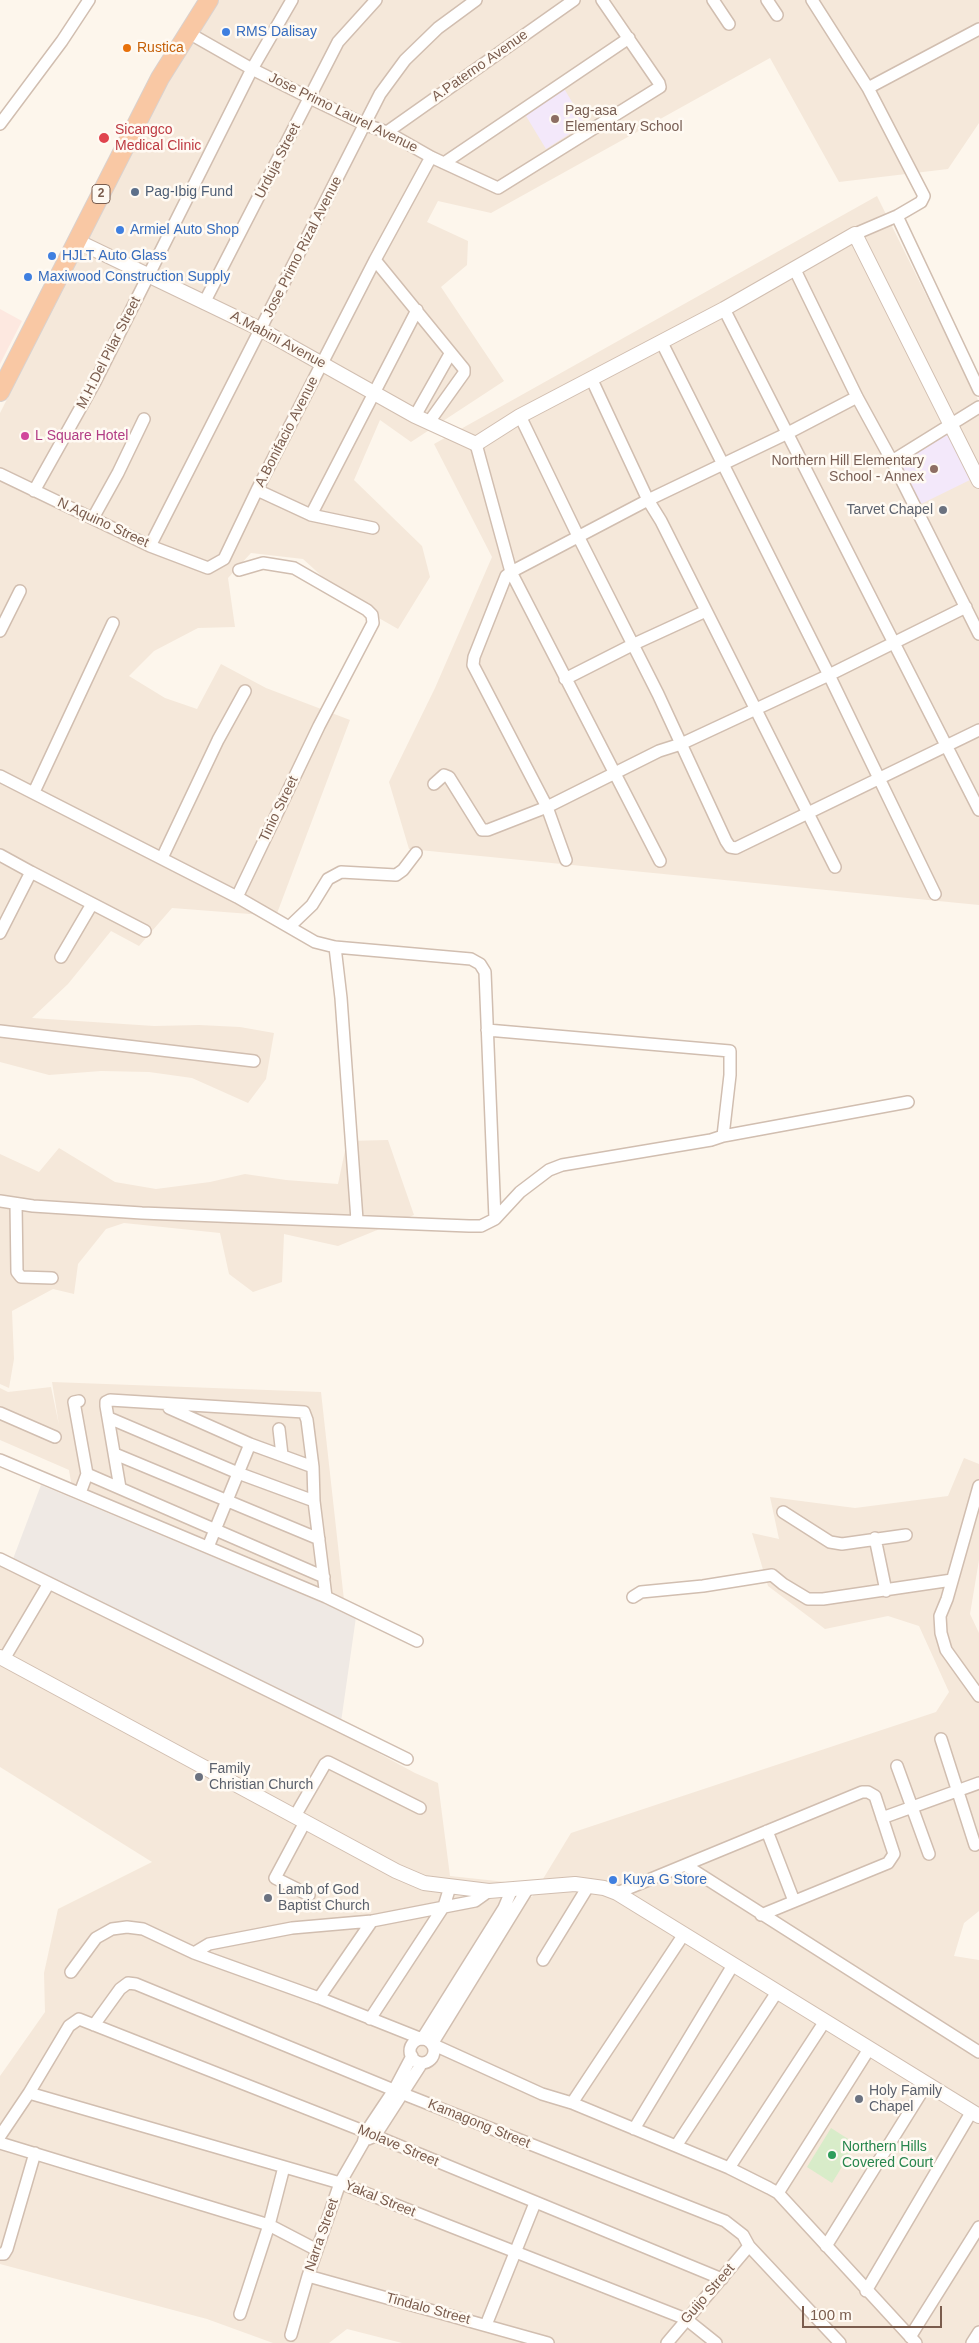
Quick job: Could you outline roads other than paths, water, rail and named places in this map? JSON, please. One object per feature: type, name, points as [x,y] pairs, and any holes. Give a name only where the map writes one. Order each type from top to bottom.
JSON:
[{"type":"highway","name":"2","points":[[0,392],[160,78],[187,32],[209,0]]},
{"type":"street","points":[[0,124],[90,0]]},
{"type":"street","name":"M.H.Del Pilar Street","points":[[34,491],[96,382],[252,69],[292,0]]},
{"type":"street","name":"Urduja Street","points":[[204,303],[338,42],[376,0]]},
{"type":"street","name":"Jose Primo Rizal Avenue","points":[[150,546],[366,125],[380,94],[405,60],[438,28],[476,0]]},
{"type":"street","name":"A.Paterno Avenue","points":[[386,132],[574,0]]},
{"type":"street","points":[[444,163],[629,38],[602,0]]},
{"type":"street","points":[[713,0],[729,24]]},
{"type":"street","points":[[767,0],[777,15]]},
{"type":"street","points":[[660,861],[510,572],[476,444],[520,416],[662,343],[795,270],[855,234],[897,216],[921,202],[924,196],[868,88],[812,0]]},
{"type":"street","points":[[868,88],[979,29]]},
{"type":"street","name":"Jose Primo Laurel Avenue","points":[[187,32],[252,69],[310,98],[366,125],[386,132],[444,163],[494,186],[502,187],[660,87],[629,38]]},
{"type":"street","name":"A.Bonifacio Avenue","points":[[208,568],[224,560],[257,490],[375,260],[432,157]]},
{"type":"street","points":[[897,216],[979,390]]},
{"type":"street","points":[[855,234],[979,481]]},
{"type":"street","name":"A.Mabini Avenue","points":[[77,241],[260,329],[414,416],[476,444]]},
{"type":"street","points":[[375,260],[417,310],[450,354],[463,366],[464,373],[428,422]]},
{"type":"street","points":[[795,270],[857,397],[892,460],[979,634]]},
{"type":"street","points":[[724,309],[979,810]]},
{"type":"street","points":[[311,515],[417,310]]},
{"type":"street","points":[[662,343],[829,675],[935,894]]},
{"type":"street","points":[[414,416],[450,354]]},
{"type":"street","points":[[591,378],[648,500],[661,521],[754,710],[835,867]]},
{"type":"street","points":[[566,860],[547,807],[473,665],[474,657],[506,576],[510,572],[648,500],[721,463],[788,433],[857,397]]},
{"type":"street","points":[[892,460],[979,407]]},
{"type":"street","points":[[520,416],[681,744],[727,844],[733,848],[979,730]]},
{"type":"street","points":[[92,518],[118,473],[144,419]]},
{"type":"street","name":"N.Aquino Street","points":[[0,474],[150,546],[208,568]]},
{"type":"street","points":[[257,490],[311,515],[373,528]]},
{"type":"street","name":"Tinio Street","points":[[237,897],[319,726],[373,623],[372,615],[367,610],[294,568],[277,563],[263,563],[239,570]]},
{"type":"street","points":[[0,631],[20,591]]},
{"type":"street","points":[[434,784],[444,775],[449,777],[484,831],[547,807],[659,752],[681,744],[829,675],[966,608]]},
{"type":"street","points":[[566,679],[632,645],[706,611]]},
{"type":"street","points":[[34,792],[113,623]]},
{"type":"street","points":[[162,858],[218,740],[245,691]]},
{"type":"street","points":[[0,776],[237,897],[315,942],[335,947],[471,959],[480,964],[485,972],[495,1219]]},
{"type":"street","points":[[289,927],[312,905],[328,879],[341,872],[396,874],[403,870],[416,853]]},
{"type":"street","points":[[0,855],[145,931]]},
{"type":"street","points":[[0,933],[31,872]]},
{"type":"street","points":[[61,958],[92,904]]},
{"type":"street","points":[[335,947],[341,998],[357,1220]]},
{"type":"street","points":[[487,1030],[730,1052],[730,1074],[723,1136]]},
{"type":"street","points":[[0,1031],[254,1061]]},
{"type":"street","points":[[0,1201],[16,1204],[142,1213],[481,1226],[495,1219],[520,1192],[549,1170],[562,1165],[712,1140],[723,1136],[908,1102]]},
{"type":"street","points":[[16,1204],[17,1272],[20,1277],[52,1278]]},
{"type":"street","points":[[120,1488],[106,1406],[106,1402],[110,1400],[162,1405],[304,1412],[307,1420],[313,1467],[314,1502],[326,1597]]},
{"type":"street","points":[[80,1401],[74,1402],[87,1474],[80,1493]]},
{"type":"street","points":[[162,1405],[250,1444],[313,1467]]},
{"type":"street","points":[[0,1413],[54,1436]]},
{"type":"street","points":[[109,1418],[238,1474],[314,1502]]},
{"type":"street","points":[[279,1429],[282,1455]]},
{"type":"street","points":[[208,1547],[250,1444]]},
{"type":"street","points":[[115,1454],[319,1539]]},
{"type":"street","points":[[0,1460],[326,1597],[417,1641]]},
{"type":"street","points":[[87,1474],[324,1577]]},
{"type":"street","points":[[979,1486],[940,1616],[940,1633],[946,1650],[979,1696]]},
{"type":"street","points":[[782,1512],[830,1542],[842,1544],[906,1535]]},
{"type":"street","points":[[875,1538],[886,1591]]},
{"type":"street","points":[[0,1559],[407,1760]]},
{"type":"street","points":[[633,1597],[641,1592],[703,1586],[772,1575],[808,1599],[823,1599],[886,1591],[952,1580]]},
{"type":"street","points":[[49,1583],[2,1658],[396,1871],[424,1883],[489,1891],[564,1884],[589,1885],[617,1893],[926,2085],[976,2114],[866,2291]]},
{"type":"street","points":[[941,1740],[975,1845]]},
{"type":"street","points":[[309,1895],[275,1878],[300,1819],[302,1800],[328,1762],[420,1808]]},
{"type":"street","points":[[897,1766],[929,1854]]},
{"type":"street","points":[[882,1818],[979,1783]]},
{"type":"street","points":[[617,1893],[862,1792],[868,1792],[875,1796],[894,1854],[888,1863],[761,1915]]},
{"type":"street","points":[[767,1831],[794,1901]]},
{"type":"street","points":[[685,1865],[979,2052]]},
{"type":"street","points":[[543,1960],[589,1885]]},
{"type":"street","points":[[370,2019],[444,1906],[450,1887]]},
{"type":"street","points":[[427,2041],[434,2055],[429,2061],[416,2061],[412,2056],[412,2044],[427,2041],[528,1888]]},
{"type":"street","points":[[427,2041],[504,1908],[512,1889]]},
{"type":"street","points":[[194,1953],[209,1944],[292,1928],[372,1921],[475,1901],[489,1891]]},
{"type":"street","points":[[319,1998],[372,1921]]},
{"type":"street","points":[[71,1972],[96,1938],[112,1929],[128,1927],[143,1929],[194,1953],[319,1998],[427,2041],[542,2094],[572,2103],[729,2168],[778,2193],[913,2340],[979,2227]]},
{"type":"street","points":[[572,2103],[684,1934]]},
{"type":"street","points":[[634,2129],[733,1964]]},
{"type":"street","name":"Kamagong Street","points":[[94,2025],[120,1989],[128,1983],[136,1984],[397,2092],[725,2221],[737,2229],[749,2246],[840,2343]]},
{"type":"street","points":[[676,2146],[777,1992]]},
{"type":"street","name":"Molave Street","points":[[29,2093],[73,2022],[79,2019],[722,2279]]},
{"type":"street","points":[[729,2168],[824,2022]]},
{"type":"street","points":[[778,2193],[869,2049]]},
{"type":"street","name":"Narra Street","points":[[397,2092],[412,2056]]},
{"type":"street","name":"Narra Street","points":[[291,2334],[308,2276],[340,2183],[397,2092],[422,2062]]},
{"type":"street","points":[[826,2246],[926,2085]]},
{"type":"street","points":[[0,2136],[29,2093]]},
{"type":"street","name":"Yakal Street","points":[[29,2093],[340,2183],[686,2319],[716,2343]]},
{"type":"street","points":[[0,2143],[269,2225],[317,2250]]},
{"type":"street","points":[[0,2254],[4,2254],[7,2249],[35,2153]]},
{"type":"street","points":[[240,2314],[269,2225],[284,2167]]},
{"type":"street","points":[[486,2325],[535,2203]]},
{"type":"street","name":"Guijo Street","points":[[667,2343],[749,2246]]},
{"type":"street","name":"Tindalo Street","points":[[308,2276],[548,2343]]},
{"type":"street","points":[[972,2343],[979,2332]]},
{"type":"place","name":"RMS Dalisay","points":[[226,32]]},
{"type":"place","name":"Rustica","points":[[127,48]]},
{"type":"place","name":"Pag-asa Elementary School","points":[[555,119]]},
{"type":"place","name":"Sicangco Medical Clinic","points":[[104,138]]},
{"type":"place","name":"Pag-Ibig Fund","points":[[135,192]]},
{"type":"place","name":"Armiel Auto Shop","points":[[120,230]]},
{"type":"place","name":"HJLT Auto Glass","points":[[52,256]]},
{"type":"place","name":"Maxiwood Construction Supply","points":[[28,277]]},
{"type":"place","name":"L Square Hotel","points":[[25,436]]},
{"type":"place","name":"Northern Hill Elementary School - Annex","points":[[934,469]]},
{"type":"place","name":"Tarvet Chapel","points":[[943,510]]},
{"type":"place","name":"Family Christian Church","points":[[199,1777]]},
{"type":"place","name":"Kuya G Store","points":[[613,1880]]},
{"type":"place","name":"Lamb of God Baptist Church","points":[[268,1898]]},
{"type":"place","name":"Holy Family Chapel","points":[[859,2099]]},
{"type":"place","name":"Northern Hills Covered Court","points":[[832,2155]]}]
